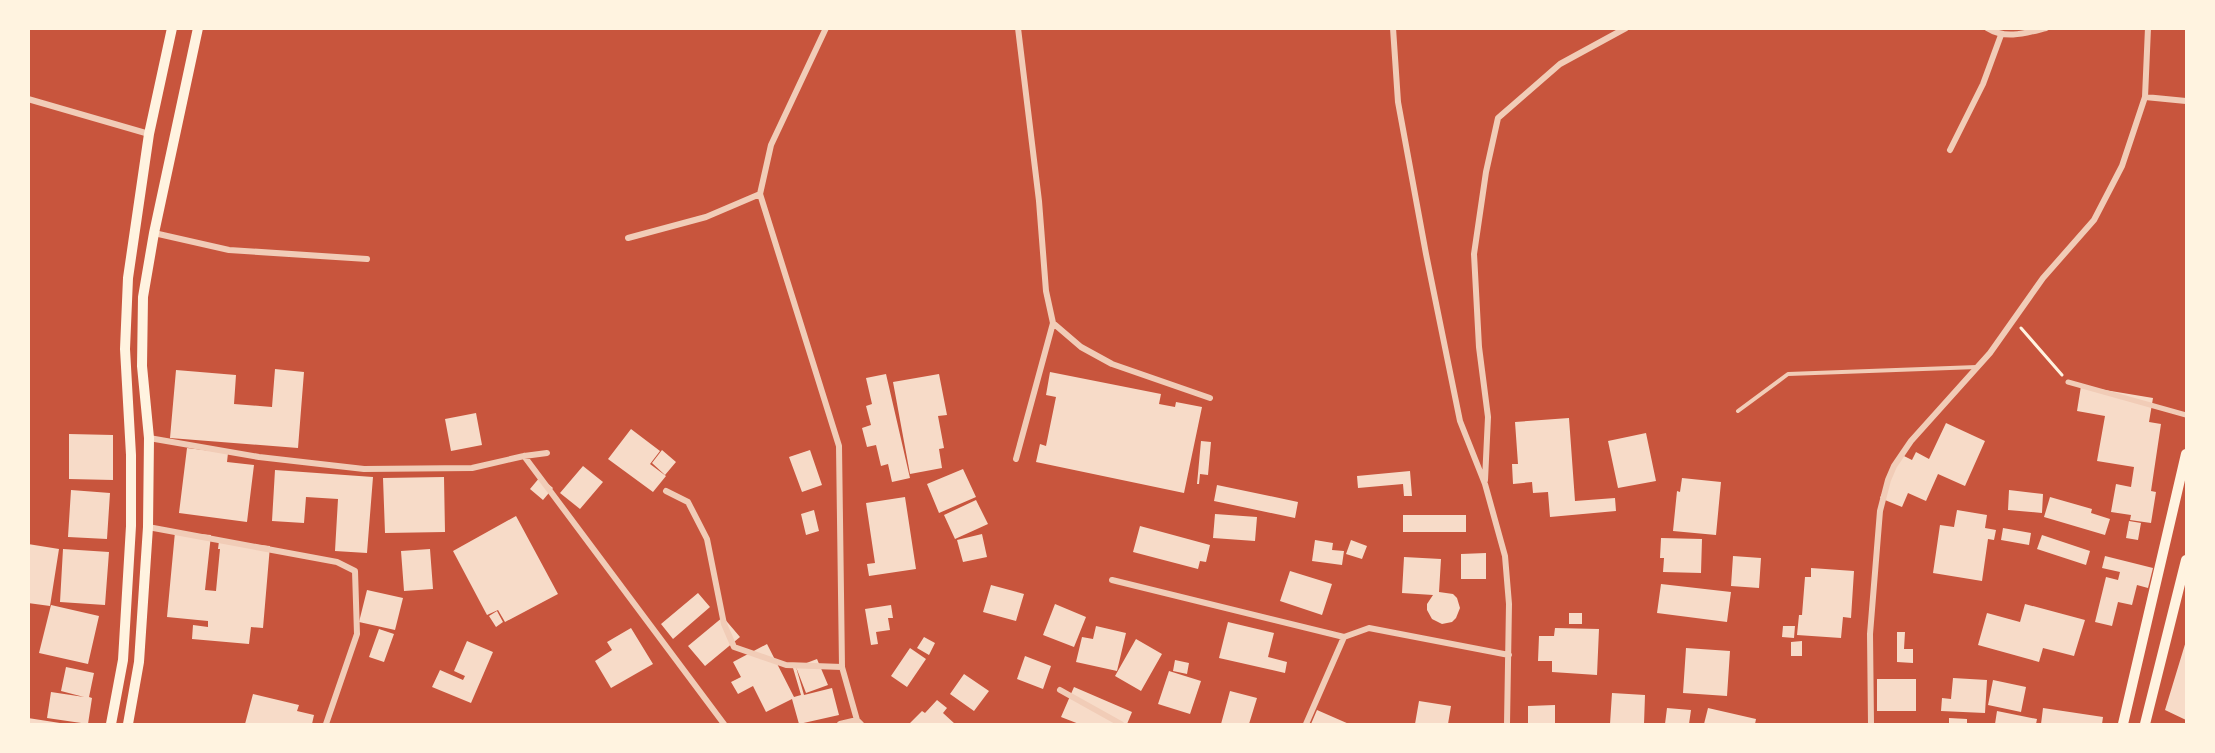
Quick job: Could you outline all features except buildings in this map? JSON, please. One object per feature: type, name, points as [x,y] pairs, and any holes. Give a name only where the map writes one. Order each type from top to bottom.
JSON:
[{"type":"main road","points":[[111,724],[123,660],[131,526],[131,455],[125,305],[149,134],[172,28]]},
{"type":"main road","points":[[128,724],[139,662],[148,527],[149,438],[142,366],[143,297],[154,233],[198,28]]},
{"type":"main road","points":[[2124,724],[2187,454]]},
{"type":"main road","points":[[2145,724],[2187,560]]},
{"type":"street","points":[[826,28],[771,145],[760,194],[839,446],[842,667],[859,722],[840,724]]},
{"type":"street","points":[[1016,459],[1053,323],[1046,291],[1039,201],[1018,28]]},
{"type":"street","points":[[1393,28],[1398,102],[1428,266],[1460,421],[1485,484],[1505,556],[1509,604],[1507,724]]},
{"type":"street","points":[[1485,484],[1488,417],[1479,347],[1474,254],[1486,172],[1498,118],[1560,64],[1626,28]]},
{"type":"street","points":[[1987,28],[2001,35],[2013,35],[2046,28]]},
{"type":"street","points":[[1871,724],[1870,634],[1880,511],[1887,480],[1911,441],[1977,368],[2043,278],[2094,220],[2122,166],[2145,97],[2148,28]]},
{"type":"street","points":[[1950,150],[1983,84],[2001,35]]},
{"type":"street","points":[[2145,97],[2187,101]]},
{"type":"street","points":[[28,99],[149,134]]},
{"type":"street","points":[[628,238],[706,217],[760,194]]},
{"type":"street","points":[[154,233],[230,250],[367,259]]},
{"type":"street","points":[[1053,323],[1081,347],[1112,364],[1210,398]]},
{"type":"street","points":[[2068,382],[2187,415]]},
{"type":"street","points":[[149,438],[260,458],[364,469],[472,468],[547,453]]},
{"type":"street","points":[[524,456],[724,724]]},
{"type":"street","points":[[666,491],[688,502],[707,539],[724,624],[734,647],[786,665],[842,667]]},
{"type":"street","points":[[148,527],[337,562],[355,571],[357,634],[326,724]]},
{"type":"street","points":[[1112,580],[1344,638],[1369,628],[1509,655]]},
{"type":"street","points":[[1306,724],[1344,638]]},
{"type":"street","points":[[1060,690],[1121,724]]},
{"type":"lane","points":[[1738,411],[1788,374],[1977,368]]},
{"type":"path","points":[[2014,320],[2068,382]]}]
